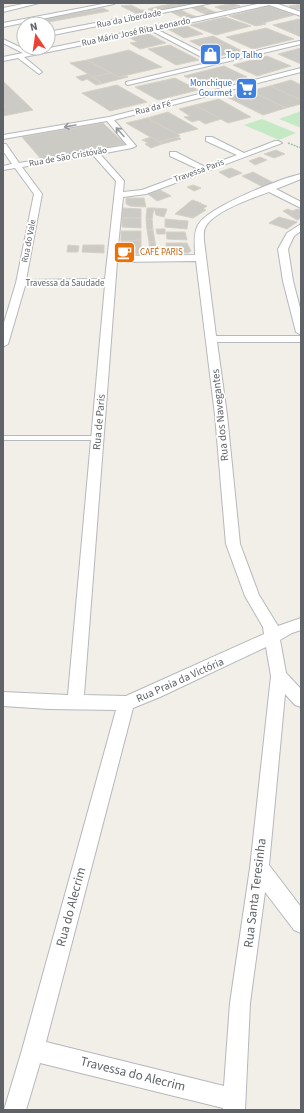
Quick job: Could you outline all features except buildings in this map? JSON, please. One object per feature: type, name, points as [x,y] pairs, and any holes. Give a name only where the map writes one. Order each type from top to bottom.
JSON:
[{"type":"street","points":[[3,10],[36,3]]},
{"type":"street","points":[[3,25],[110,3],[117,7]]},
{"type":"street","name":"Rua da Liberdade","points":[[56,33],[209,3]]},
{"type":"street","points":[[269,3],[301,14]]},
{"type":"street","name":"Rua Mário José Rita Leonardo","points":[[56,49],[205,18],[269,3]]},
{"type":"street","points":[[277,6],[291,3]]},
{"type":"street","points":[[183,8],[205,18]]},
{"type":"street","points":[[123,11],[135,18]]},
{"type":"street","points":[[3,18],[16,25]]},
{"type":"street","points":[[153,29],[216,62]]},
{"type":"street","points":[[5,42],[16,41]]},
{"type":"street","points":[[5,42],[16,47]]},
{"type":"street","points":[[128,83],[300,43]]},
{"type":"street","points":[[19,56],[39,72]]},
{"type":"street","name":"Rua Mário José Rita Leonardo","points":[[3,59],[19,56]]},
{"type":"street","name":"Rua da Fé","points":[[3,137],[109,119],[301,70]]},
{"type":"street","name":"Rua de São Cristóvão","points":[[3,168],[132,146],[109,119]]},
{"type":"street","points":[[209,139],[243,155]]},
{"type":"street","name":"Travessa Paris","points":[[119,195],[143,192],[278,143]]},
{"type":"street","name":"Rua do Vale","points":[[3,146],[38,194],[20,283],[3,344]]},
{"type":"street","name":"Rua de Paris","points":[[75,702],[110,282],[120,181],[94,152]]},
{"type":"street","points":[[173,154],[204,169]]},
{"type":"street","name":"Rua dos Navegantes","points":[[279,676],[270,626],[252,596],[233,544],[221,415],[212,338],[200,258],[200,237],[202,224],[218,210],[301,176]]},
{"type":"street","points":[[270,189],[301,205]]},
{"type":"street","points":[[301,226],[290,235],[283,249],[288,281],[301,332]]},
{"type":"street","points":[[113,259],[200,258]]},
{"type":"street","points":[[288,281],[301,281]]},
{"type":"street","name":"Travessa da Saudade","points":[[20,283],[110,282]]},
{"type":"street","points":[[212,338],[301,339]]},
{"type":"street","name":"Rua Praia da Victória","points":[[3,699],[126,703],[154,692],[271,638],[288,628],[301,624]]},
{"type":"street","points":[[279,676],[301,700]]},
{"type":"street","name":"Rua Santa Teresinha","points":[[233,1104],[240,1003],[259,868],[279,676]]},
{"type":"street","name":"Rua do Alecrim","points":[[15,1110],[33,1050],[126,703]]},
{"type":"street","points":[[259,868],[301,922]]},
{"type":"street","name":"Travessa do Alecrim","points":[[33,1050],[233,1104]]},
{"type":"lane","points":[[3,438],[97,438]]},
{"type":"green space","points":[[301,111],[301,128],[279,119]]},
{"type":"green space","points":[[262,119],[296,133],[279,140],[244,125]]},
{"type":"place","name":"Top Talho","points":[[210,55]]},
{"type":"place","name":"Monchique Gourmet","points":[[247,88]]},
{"type":"place","name":"CAFÉ PARIS","points":[[124,252]]}]
